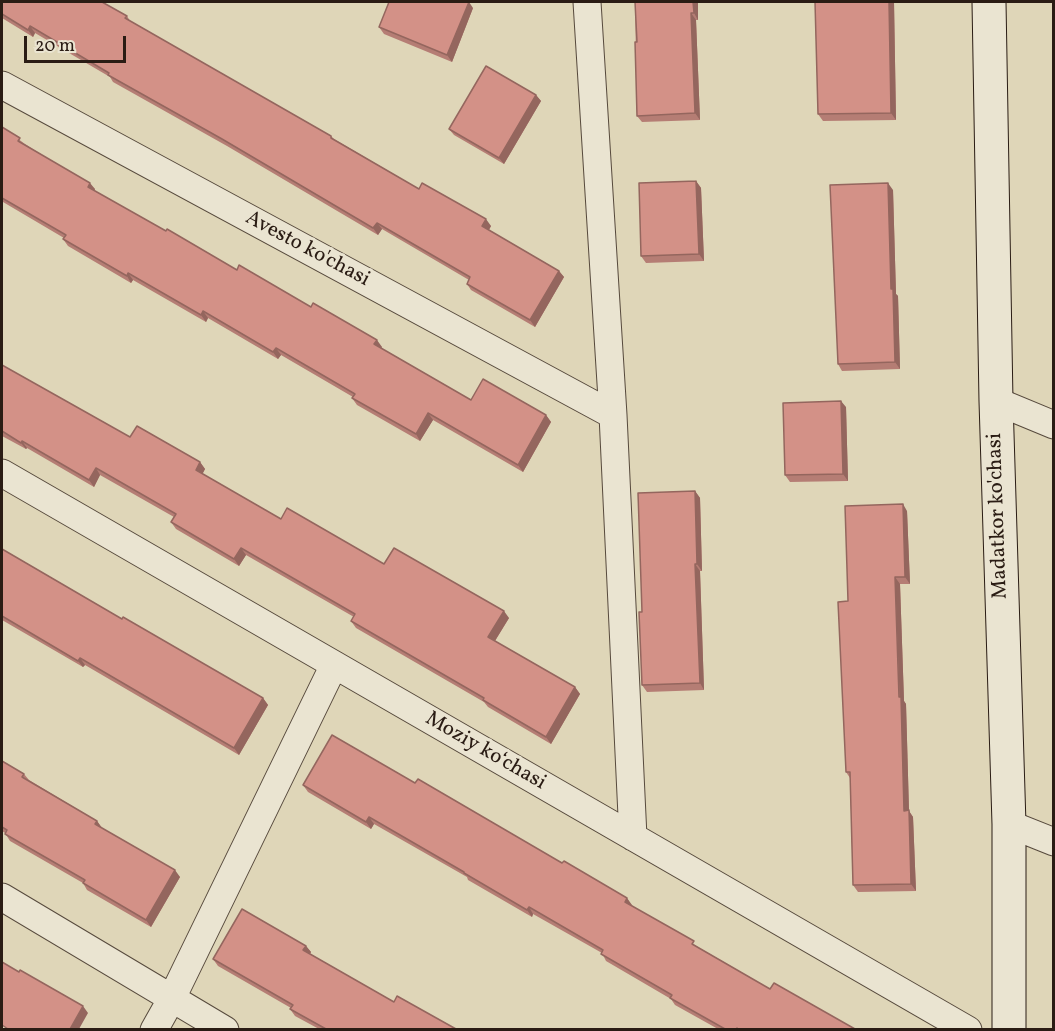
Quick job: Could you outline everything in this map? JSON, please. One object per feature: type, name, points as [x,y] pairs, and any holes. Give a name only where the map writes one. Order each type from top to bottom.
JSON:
[{"type":"street","points":[[587,2],[613,415],[633,837]]},
{"type":"street","name":"Madatkor ko'chasi","points":[[989,2],[996,401],[1009,824],[1009,1029]]},
{"type":"street","name":"Avesto ko'chasi","points":[[2,85],[613,415]]},
{"type":"street","points":[[996,401],[1053,425]]},
{"type":"street","name":"Moziy ko‘chasi","points":[[2,473],[968,1029]]},
{"type":"street","points":[[154,1029],[172,998],[334,665]]},
{"type":"street","points":[[1009,824],[1053,842]]},
{"type":"street","points":[[2,897],[225,1029]]},
{"type":"building","points":[[2,2],[102,2],[127,16],[125,18],[419,189],[422,183],[486,219],[482,226],[559,271],[530,320],[467,284],[470,277],[377,223],[373,228],[108,75],[109,73],[30,26],[28,30],[2,14]]},
{"type":"building","points":[[389,2],[469,2],[447,55],[379,27]]},
{"type":"building","points":[[635,2],[693,2],[694,13],[691,13],[695,113],[637,116]]},
{"type":"building","points":[[815,2],[889,2],[891,113],[818,114]]},
{"type":"building","points":[[486,66],[536,95],[499,158],[449,129]]},
{"type":"building","points":[[2,127],[20,138],[18,141],[90,183],[88,187],[237,270],[239,265],[311,307],[313,303],[377,340],[374,344],[471,400],[483,379],[546,415],[518,465],[428,413],[416,434],[352,398],[355,394],[276,348],[273,352],[203,311],[201,315],[63,239],[66,235],[2,198]]},
{"type":"building","points":[[696,181],[699,254],[641,256],[639,183]]},
{"type":"building","points":[[888,183],[895,362],[838,364],[830,185]]},
{"type":"building","points":[[2,365],[130,437],[137,426],[200,462],[196,470],[281,519],[287,508],[384,564],[394,548],[504,611],[488,637],[575,687],[546,737],[483,700],[484,698],[351,621],[355,614],[241,548],[234,559],[171,522],[176,514],[96,468],[89,480],[2,431]]},
{"type":"building","points":[[841,401],[843,474],[785,475],[783,403]]},
{"type":"building","points":[[695,491],[697,564],[695,564],[700,683],[642,685],[638,493]]},
{"type":"building","points":[[903,504],[905,577],[895,577],[904,811],[909,810],[911,884],[853,885],[850,772],[846,772],[838,602],[848,601],[845,506]]},
{"type":"building","points":[[2,549],[263,698],[234,748],[80,658],[78,661],[2,616]]},
{"type":"building","points":[[332,735],[415,783],[418,779],[562,863],[564,861],[627,898],[625,902],[694,941],[692,944],[770,989],[774,983],[855,1029],[725,1029],[670,998],[672,995],[601,954],[603,950],[529,907],[527,910],[369,817],[366,822],[303,785]]},
{"type":"building","points":[[2,761],[24,774],[22,777],[97,821],[95,824],[175,870],[146,920],[83,883],[85,880],[5,834],[7,830],[2,827]]},
{"type":"building","points":[[242,909],[306,946],[303,950],[394,1002],[397,996],[456,1029],[326,1029],[290,1009],[293,1005],[213,959]]},
{"type":"building","points":[[2,962],[83,1006],[70,1029],[8,1029],[2,1025]]}]
